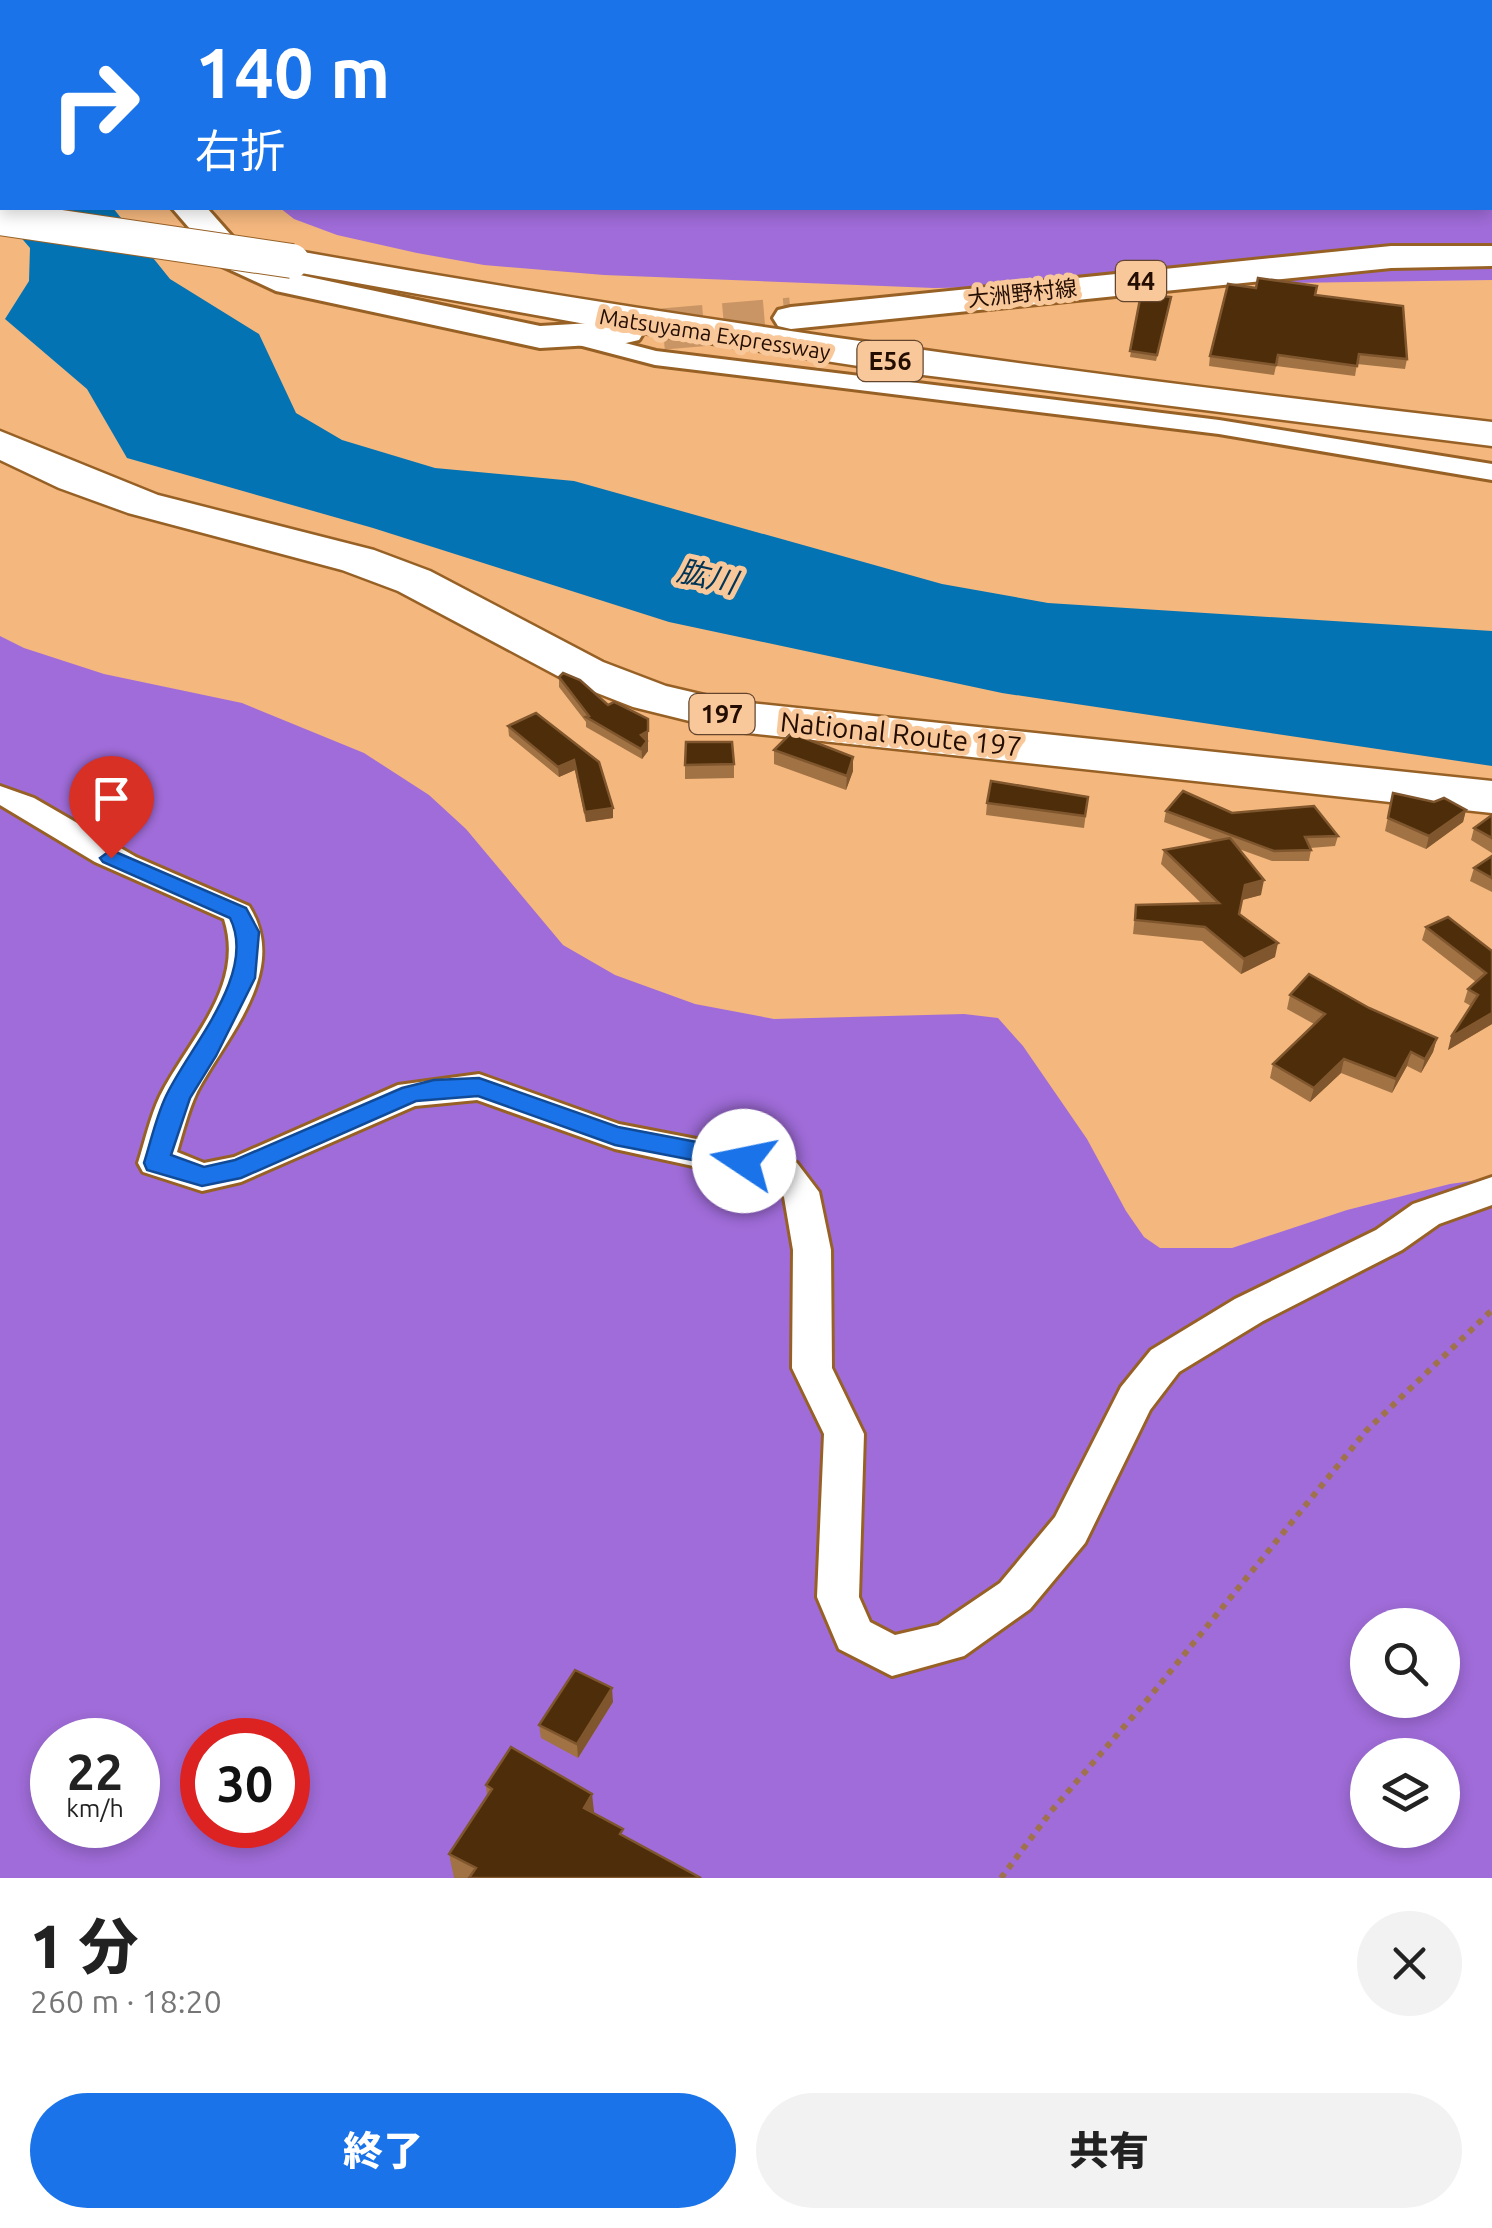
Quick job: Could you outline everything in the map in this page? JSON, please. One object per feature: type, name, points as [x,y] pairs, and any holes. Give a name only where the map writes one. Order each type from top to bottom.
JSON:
[{"type":"highway","name":"Matsuyama Expressway","points":[[46,210],[778,345],[1340,410],[1492,434]]},
{"type":"highway","name":"Matsuyama Expressway","points":[[0,218],[298,254]]},
{"type":"highway","points":[[1340,410],[1492,416]]},
{"type":"highway","points":[[1340,410],[1492,442]]},
{"type":"highway","name":"National Route 197","points":[[0,444],[74,479],[143,504],[358,560],[414,581],[586,672],[650,698],[730,716],[1492,796]]},
{"type":"main road","points":[[191,210],[234,259],[274,278],[496,330],[579,338],[626,332]]},
{"type":"main road","name":"大洲野村線","points":[[791,318],[1391,257],[1492,256]]},
{"type":"street","points":[[579,338],[655,358],[1219,427],[1492,472]]},
{"type":"street","points":[[0,794],[30,804],[59,830],[136,872],[238,913],[248,932],[243,978],[204,1056],[178,1096],[156,1163],[172,1164],[202,1177],[241,1168],[410,1094],[434,1088],[479,1087],[615,1136],[744,1161],[784,1174],[801,1192],[812,1250],[812,1368],[844,1434],[838,1596],[854,1635],[892,1656],[949,1642],[1015,1596],[1070,1530],[1135,1399],[1165,1361],[1249,1310],[1389,1240],[1426,1214],[1492,1190]]},
{"type":"path","points":[[1001,1878],[1052,1809],[1148,1699],[1366,1431],[1492,1310]]},
{"type":"shaded area","points":[[283,210],[1492,210],[1492,280],[934,288],[604,275],[484,265],[417,253],[337,235],[294,219]]},
{"type":"shaded area","points":[[0,636],[24,648],[104,674],[242,703],[364,753],[429,795],[466,829],[563,945],[615,975],[695,1004],[774,1019],[964,1014],[998,1018],[1023,1046],[1087,1139],[1144,1237],[1160,1248],[1232,1248],[1347,1210],[1450,1184],[1492,1178],[1492,1878],[0,1878]]},
{"type":"water","name":"肱川","points":[[115,210],[170,279],[259,334],[296,413],[342,440],[435,468],[574,481],[942,584],[1048,603],[1492,631],[1492,766],[1002,693],[669,622],[373,528],[127,458],[87,389],[5,319],[29,281],[30,248],[0,213]]},
{"type":"building","points":[[1258,278],[1317,286],[1315,295],[1403,306],[1407,359],[1359,354],[1357,366],[1278,355],[1276,365],[1210,356],[1228,284],[1256,288]]},
{"type":"building","points":[[1141,294],[1171,297],[1157,355],[1130,351]]},
{"type":"building","points":[[563,673],[580,680],[608,705],[614,702],[648,719],[648,731],[641,735],[647,741],[641,749],[586,717],[589,716],[559,677]]},
{"type":"building","points":[[536,713],[599,762],[613,808],[585,812],[574,760],[558,767],[508,726]]},
{"type":"building","points":[[791,733],[853,757],[847,776],[774,750]]},
{"type":"building","points":[[686,742],[732,742],[734,764],[685,765]]},
{"type":"building","points":[[991,781],[1088,797],[1085,816],[987,803]]},
{"type":"building","points":[[1183,791],[1232,813],[1314,806],[1338,836],[1305,837],[1311,850],[1274,851],[1166,811]]},
{"type":"building","points":[[1393,793],[1434,802],[1444,798],[1466,810],[1429,836],[1388,818]]},
{"type":"building","points":[[1492,815],[1492,838],[1474,828]]},
{"type":"building","points":[[1230,838],[1264,880],[1245,885],[1239,914],[1278,943],[1244,959],[1205,927],[1135,920],[1136,905],[1219,903],[1164,850]]},
{"type":"building","points":[[1492,856],[1492,878],[1474,868]]},
{"type":"building","points":[[1448,917],[1492,951],[1492,1013],[1451,1037],[1478,995],[1468,989],[1486,973],[1426,927]]},
{"type":"building","points":[[1309,974],[1369,1008],[1437,1038],[1425,1059],[1411,1052],[1396,1079],[1344,1059],[1314,1088],[1273,1064],[1325,1014],[1290,995]]},
{"type":"building","points":[[575,1670],[612,1688],[577,1744],[539,1725]]},
{"type":"building","points":[[511,1747],[592,1794],[584,1808],[623,1829],[620,1834],[701,1878],[469,1878],[476,1868],[449,1854],[492,1789],[486,1785]]},
{"type":"tunnel","points":[[663,329],[791,318]]},
{"type":"route","points":[[111,858],[238,913],[248,932],[243,978],[204,1056],[178,1096],[156,1163],[172,1164],[202,1177],[241,1168],[410,1094],[434,1088],[479,1087],[615,1136],[744,1161]]}]
